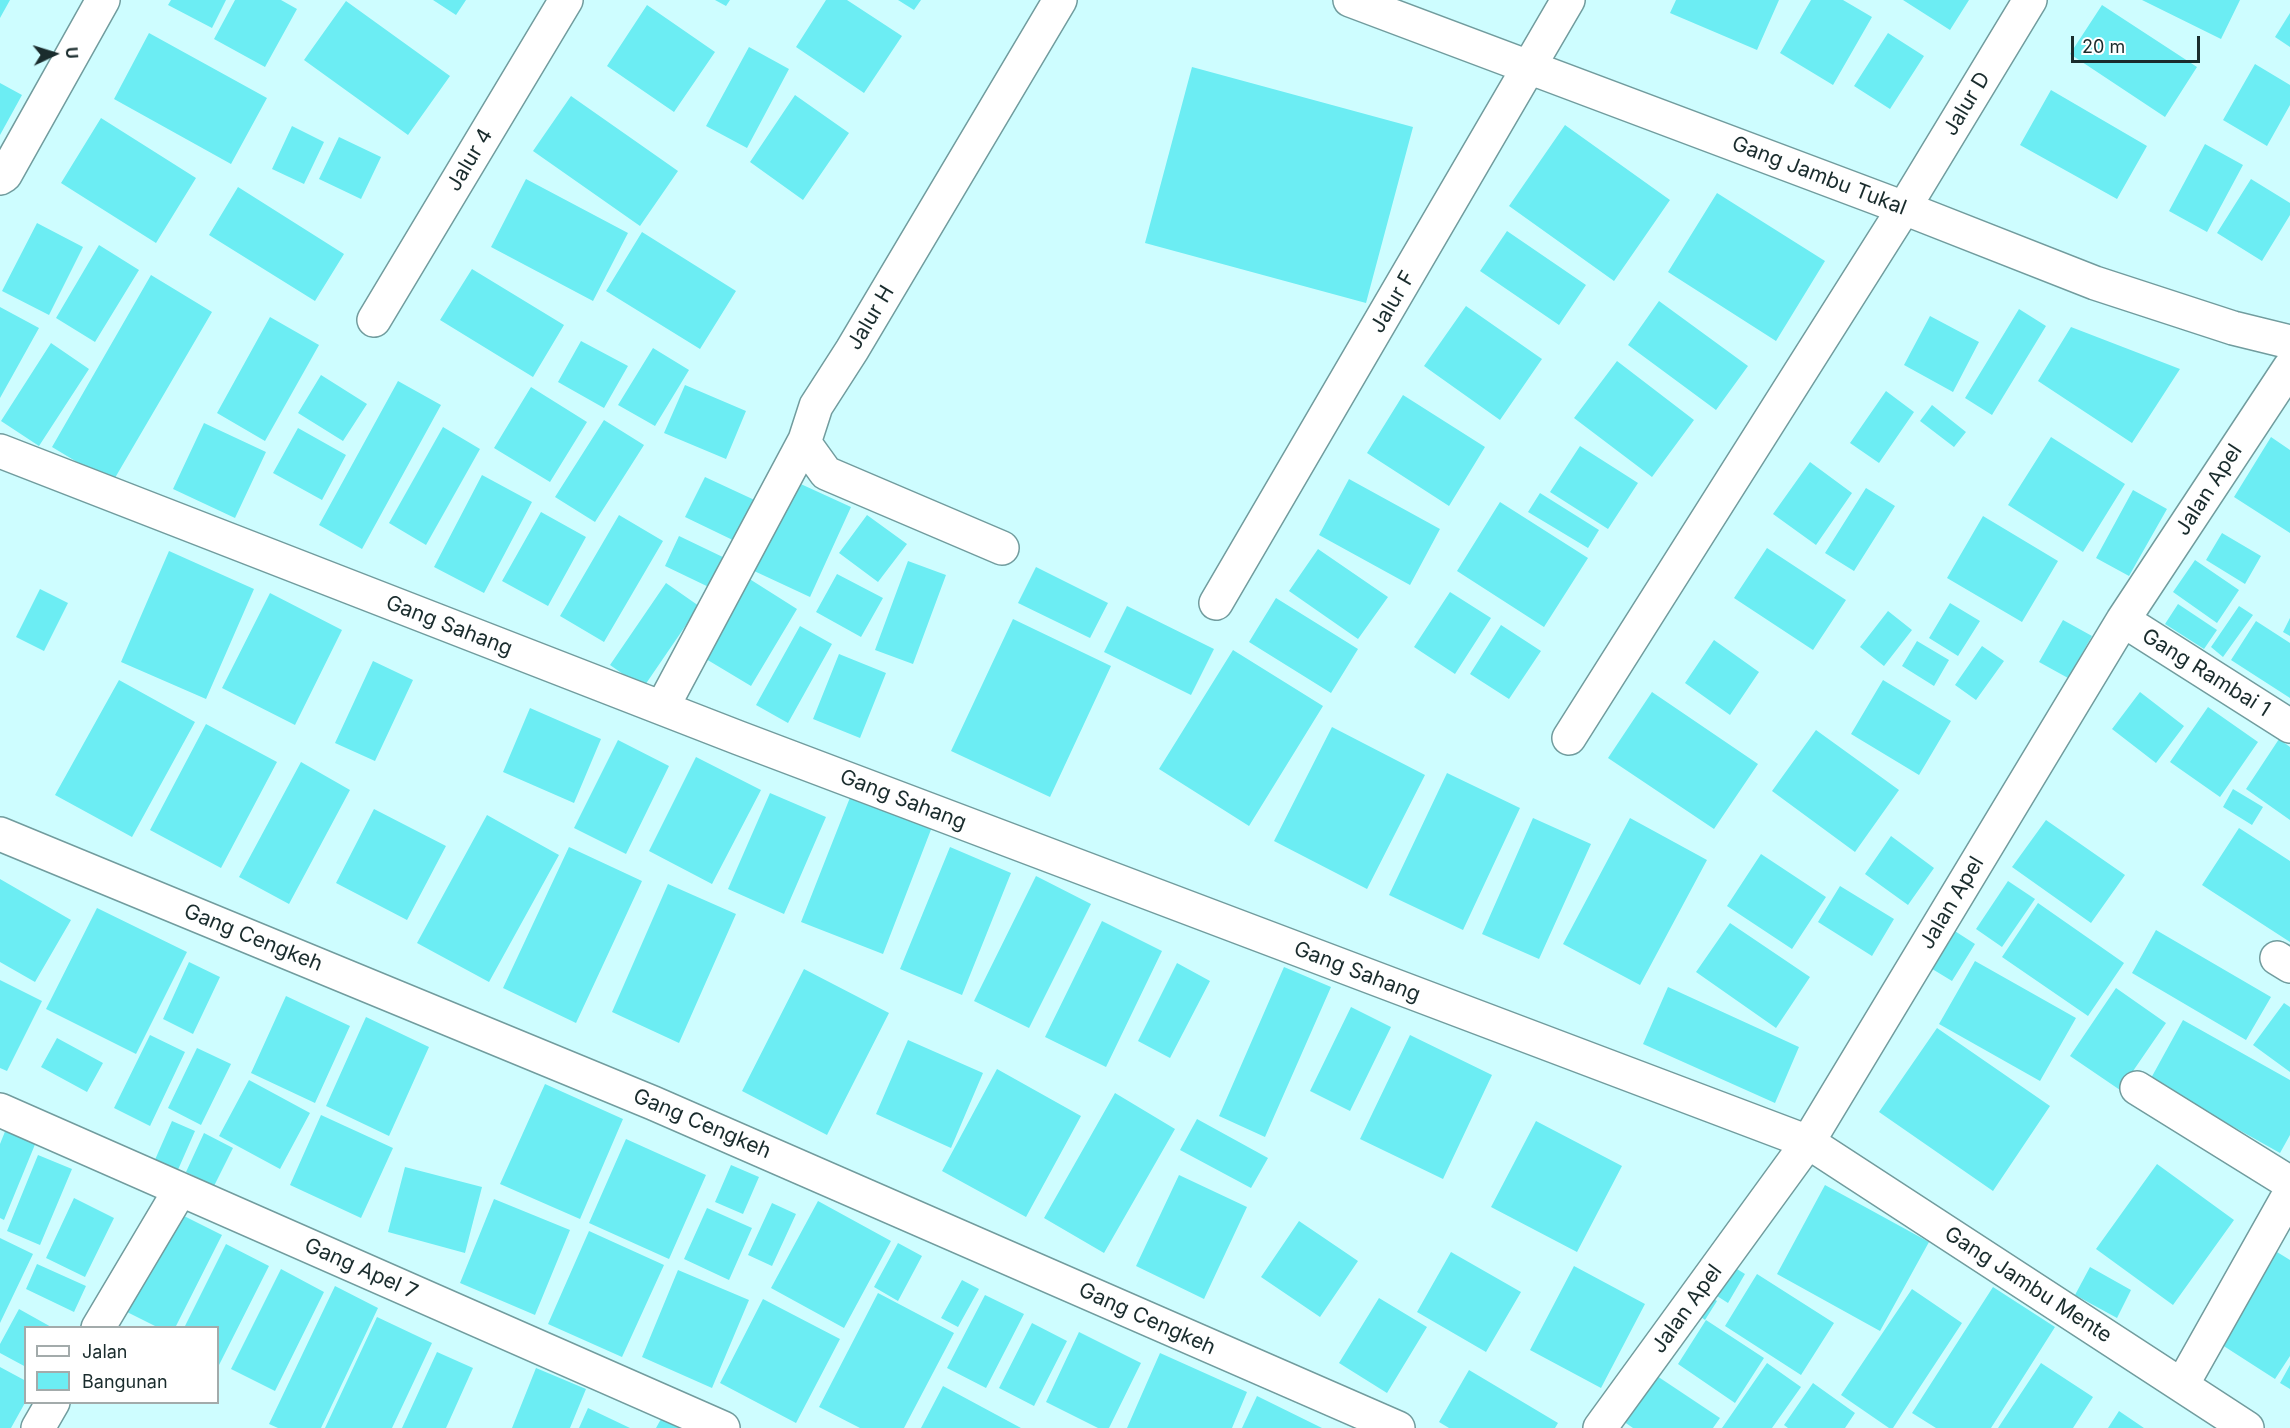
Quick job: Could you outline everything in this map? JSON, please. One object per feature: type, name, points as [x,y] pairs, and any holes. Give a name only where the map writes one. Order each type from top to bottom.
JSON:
[{"type":"street","points":[[0,178],[5,175],[103,0]]},
{"type":"street","name":"Jalur 4","points":[[374,320],[566,0]]},
{"type":"street","name":"Jalur H","points":[[662,708],[805,440],[816,406],[858,340],[1060,0]]},
{"type":"street","name":"Gang Jambu Tukal","points":[[1350,0],[1904,208],[2095,283],[2233,328],[2290,342]]},
{"type":"street","name":"Jalur F","points":[[1216,603],[1568,0]]},
{"type":"street","name":"Jalur D","points":[[1569,738],[1904,208],[2030,0]]},
{"type":"street","name":"Jalan Apel","points":[[1604,1427],[1808,1142],[2122,620],[2290,366]]},
{"type":"street","points":[[805,440],[826,473],[1002,548]]},
{"type":"street","name":"Gang Sahang","points":[[0,451],[662,708],[1808,1142]]},
{"type":"street","name":"Gang Rambai 1","points":[[2122,620],[2290,726]]},
{"type":"street","name":"Gang Cengkeh","points":[[0,834],[653,1103],[1398,1428]]},
{"type":"street","points":[[2137,1088],[2290,1183]]},
{"type":"street","name":"Gang Apel 7","points":[[0,1110],[723,1428]]},
{"type":"street","name":"Gang Jambu Mente","points":[[1808,1142],[2247,1428]]},
{"type":"street","points":[[99,1326],[180,1190]]},
{"type":"street","points":[[2182,1385],[2290,1193]]},
{"type":"street","points":[[38,1428],[52,1404]]},
{"type":"building","points":[[0,0],[10,0],[0,18]]},
{"type":"building","points":[[171,0],[226,0],[212,28],[168,5]]},
{"type":"building","points":[[235,0],[281,0],[297,9],[265,67],[214,39]]},
{"type":"building","points":[[433,0],[466,0],[456,15]]},
{"type":"building","points":[[715,0],[730,0],[726,6]]},
{"type":"building","points":[[826,0],[847,0],[902,36],[864,93],[796,47]]},
{"type":"building","points":[[898,0],[921,0],[914,10]]},
{"type":"building","points":[[1676,0],[1779,0],[1757,50],[1670,13]]},
{"type":"building","points":[[1811,0],[1843,0],[1872,17],[1833,85],[1780,53]]},
{"type":"building","points":[[1903,0],[1969,0],[1950,30]]},
{"type":"building","points":[[2142,0],[2240,0],[2221,39]]},
{"type":"building","points":[[346,1],[450,76],[408,135],[304,60]]},
{"type":"building","points":[[647,5],[715,52],[674,112],[607,66]]},
{"type":"building","points":[[2102,5],[2197,67],[2165,117],[2070,54]]},
{"type":"building","points":[[2290,13],[2290,47],[2275,37]]},
{"type":"building","points":[[149,33],[267,98],[231,164],[114,99]]},
{"type":"building","points":[[1888,33],[1924,56],[1890,109],[1854,86]]},
{"type":"building","points":[[749,47],[789,69],[747,148],[706,126]]},
{"type":"building","points":[[2255,64],[2290,85],[2290,105],[2267,146],[2223,120]]},
{"type":"building","points":[[1192,67],[1413,127],[1366,303],[1145,243]]},
{"type":"building","points":[[0,83],[22,95],[0,135]]},
{"type":"building","points":[[2051,90],[2147,146],[2117,199],[2020,145]]},
{"type":"building","points":[[795,95],[849,133],[803,200],[750,162]]},
{"type":"building","points":[[571,96],[678,171],[640,226],[533,151]]},
{"type":"building","points":[[101,118],[196,178],[156,243],[61,183]]},
{"type":"building","points":[[1565,125],[1670,200],[1614,281],[1509,206]]},
{"type":"building","points":[[292,126],[324,142],[304,184],[272,169]]},
{"type":"building","points":[[339,137],[381,157],[361,199],[319,179]]},
{"type":"building","points":[[2205,144],[2243,165],[2207,232],[2169,211]]},
{"type":"building","points":[[526,179],[628,233],[593,301],[491,247]]},
{"type":"building","points":[[2251,179],[2290,203],[2290,215],[2262,261],[2217,233]]},
{"type":"building","points":[[238,187],[344,254],[315,301],[209,235]]},
{"type":"building","points":[[1717,193],[1825,261],[1776,341],[1668,272]]},
{"type":"building","points":[[37,223],[83,247],[49,315],[2,291]]},
{"type":"building","points":[[1507,231],[1586,285],[1559,325],[1480,271]]},
{"type":"building","points":[[642,232],[736,291],[700,349],[606,291]]},
{"type":"building","points":[[99,245],[139,270],[95,342],[56,318]]},
{"type":"building","points":[[472,269],[564,325],[533,377],[440,320]]},
{"type":"building","points":[[151,275],[212,312],[112,483],[52,447]]},
{"type":"building","points":[[1659,301],[1748,366],[1716,410],[1628,345]]},
{"type":"building","points":[[1466,306],[1542,359],[1500,420],[1424,366]]},
{"type":"building","points":[[0,307],[39,328],[0,398]]},
{"type":"building","points":[[2019,309],[2046,326],[1992,415],[1965,398]]},
{"type":"building","points":[[1930,316],[1979,342],[1953,392],[1904,365]]},
{"type":"building","points":[[270,317],[319,345],[265,441],[217,413]]},
{"type":"building","points":[[2071,327],[2180,369],[2132,443],[2038,381]]},
{"type":"building","points":[[581,341],[628,366],[604,408],[558,382]]},
{"type":"building","points":[[51,343],[89,369],[39,446],[1,421]]},
{"type":"building","points":[[653,348],[689,370],[655,426],[618,405]]},
{"type":"building","points":[[1617,361],[1694,420],[1652,477],[1574,418]]},
{"type":"building","points":[[321,375],[367,404],[343,441],[298,413]]},
{"type":"building","points":[[398,381],[441,405],[362,549],[319,525]]},
{"type":"building","points":[[685,385],[746,411],[726,459],[664,433]]},
{"type":"building","points":[[531,387],[587,422],[550,482],[494,448]]},
{"type":"building","points":[[1886,391],[1914,412],[1879,463],[1850,443]]},
{"type":"building","points":[[1403,395],[1485,447],[1449,506],[1367,453]]},
{"type":"building","points":[[1932,405],[1966,432],[1954,447],[1920,421]]},
{"type":"building","points":[[604,420],[644,445],[595,522],[555,497]]},
{"type":"building","points":[[204,423],[266,452],[235,518],[173,489]]},
{"type":"building","points":[[443,427],[480,449],[426,545],[389,523]]},
{"type":"building","points":[[298,428],[346,455],[322,500],[273,473]]},
{"type":"building","points":[[2051,437],[2125,484],[2083,552],[2008,505]]},
{"type":"building","points":[[2271,437],[2290,450],[2290,533],[2234,497]]},
{"type":"building","points":[[1580,446],[1638,483],[1608,529],[1550,492]]},
{"type":"building","points":[[1810,462],[1852,493],[1816,545],[1773,514]]},
{"type":"building","points":[[482,475],[532,502],[484,593],[434,567]]},
{"type":"building","points":[[705,477],[761,503],[741,544],[685,517]]},
{"type":"building","points":[[1349,479],[1440,529],[1410,585],[1319,535]]},
{"type":"building","points":[[792,480],[851,507],[810,597],[752,570]]},
{"type":"building","points":[[1866,488],[1895,506],[1854,571],[1825,553]]},
{"type":"building","points":[[2133,490],[2167,509],[2129,576],[2096,558]]},
{"type":"building","points":[[1540,493],[1599,530],[1588,548],[1528,512]]},
{"type":"building","points":[[1500,502],[1588,558],[1544,627],[1457,571]]},
{"type":"building","points":[[541,512],[586,537],[548,606],[502,581]]},
{"type":"building","points":[[619,515],[663,541],[604,642],[560,616]]},
{"type":"building","points":[[867,515],[907,544],[878,582],[839,553]]},
{"type":"building","points":[[1983,516],[2058,561],[2022,622],[1947,578]]},
{"type":"building","points":[[2222,533],[2261,556],[2245,584],[2206,560]]},
{"type":"building","points":[[679,536],[729,560],[715,590],[665,566]]},
{"type":"building","points":[[1767,548],[1846,600],[1813,650],[1734,598]]},
{"type":"building","points":[[1318,549],[1388,597],[1358,639],[1289,591]]},
{"type":"building","points":[[169,551],[254,589],[206,699],[121,662]]},
{"type":"building","points":[[2195,560],[2239,590],[2217,623],[2173,592]]},
{"type":"building","points":[[908,561],[946,575],[913,664],[875,650]]},
{"type":"building","points":[[1036,567],[1108,603],[1090,638],[1018,603]]},
{"type":"building","points":[[837,574],[883,598],[861,637],[816,612]]},
{"type":"building","points":[[748,578],[797,609],[751,686],[701,656]]},
{"type":"building","points":[[666,583],[699,606],[643,688],[610,665]]},
{"type":"building","points":[[40,589],[68,603],[44,651],[16,637]]},
{"type":"building","points":[[1450,592],[1491,618],[1455,674],[1414,647]]},
{"type":"building","points":[[270,593],[342,630],[295,725],[222,688]]},
{"type":"building","points":[[1276,598],[1358,649],[1331,693],[1249,642]]},
{"type":"building","points":[[1950,603],[1980,621],[1958,656],[1929,638]]},
{"type":"building","points":[[2178,604],[2217,630],[2204,649],[2165,624]]},
{"type":"building","points":[[1127,606],[1214,649],[1191,695],[1104,652]]},
{"type":"building","points":[[2239,606],[2253,615],[2223,657],[2211,647]]},
{"type":"building","points":[[1888,611],[1912,630],[1884,666],[1860,647]]},
{"type":"building","points":[[2290,618],[2290,636],[2283,632]]},
{"type":"building","points":[[1013,619],[1111,666],[1050,797],[951,751]]},
{"type":"building","points":[[2063,620],[2092,636],[2068,678],[2039,662]]},
{"type":"building","points":[[2256,621],[2290,643],[2290,698],[2231,660]]},
{"type":"building","points":[[1501,625],[1541,651],[1509,699],[1470,674]]},
{"type":"building","points":[[800,626],[832,644],[788,723],[756,705]]},
{"type":"building","points":[[1714,640],[1759,672],[1730,715],[1685,683]]},
{"type":"building","points":[[1917,641],[1949,660],[1934,686],[1902,666]]},
{"type":"building","points":[[1982,646],[2004,661],[1976,700],[1955,685]]},
{"type":"building","points":[[1233,650],[1323,706],[1249,826],[1159,769]]},
{"type":"building","points":[[839,654],[886,673],[860,738],[813,719]]},
{"type":"building","points":[[373,661],[413,680],[375,761],[335,743]]},
{"type":"building","points":[[119,680],[195,722],[132,837],[55,795]]},
{"type":"building","points":[[1883,680],[1951,721],[1919,775],[1851,734]]},
{"type":"building","points":[[1652,692],[1758,764],[1714,829],[1608,758]]},
{"type":"building","points":[[2140,692],[2184,726],[2156,763],[2112,729]]},
{"type":"building","points":[[2208,707],[2258,742],[2220,797],[2170,762]]},
{"type":"building","points":[[530,708],[601,739],[574,803],[503,772]]},
{"type":"building","points":[[206,724],[277,762],[221,868],[150,830]]},
{"type":"building","points":[[1332,727],[1425,775],[1367,889],[1274,841]]},
{"type":"building","points":[[1816,730],[1899,790],[1855,852],[1772,791]]},
{"type":"building","points":[[2279,739],[2290,747],[2290,820],[2246,789]]},
{"type":"building","points":[[618,740],[669,766],[626,854],[574,828]]},
{"type":"building","points":[[696,757],[761,790],[712,884],[649,851]]},
{"type":"building","points":[[301,762],[350,790],[289,904],[239,877]]},
{"type":"building","points":[[1447,773],[1520,808],[1463,930],[1389,895]]},
{"type":"building","points":[[2233,789],[2263,807],[2252,825],[2223,807]]},
{"type":"building","points":[[770,793],[826,817],[784,914],[728,889]]},
{"type":"building","points":[[851,795],[932,827],[883,954],[801,922]]},
{"type":"building","points":[[374,809],[446,846],[407,920],[336,883]]},
{"type":"building","points":[[487,815],[559,855],[489,982],[417,943]]},
{"type":"building","points":[[1533,818],[1591,844],[1539,959],[1482,934]]},
{"type":"building","points":[[1630,818],[1707,860],[1640,985],[1563,944]]},
{"type":"building","points":[[2046,820],[2125,875],[2091,923],[2012,867]]},
{"type":"building","points":[[2239,828],[2290,861],[2290,942],[2202,885]]},
{"type":"building","points":[[1891,836],[1934,868],[1908,905],[1865,874]]},
{"type":"building","points":[[569,847],[642,881],[576,1023],[503,988]]},
{"type":"building","points":[[950,847],[1011,873],[962,995],[900,969]]},
{"type":"building","points":[[1761,854],[1826,897],[1792,949],[1727,906]]},
{"type":"building","points":[[1036,876],[1091,904],[1029,1028],[974,1001]]},
{"type":"building","points":[[0,879],[71,920],[35,982],[0,962]]},
{"type":"building","points":[[2008,881],[2035,899],[2002,947],[1976,929]]},
{"type":"building","points":[[668,884],[736,914],[679,1043],[612,1012]]},
{"type":"building","points":[[1840,886],[1894,919],[1872,956],[1818,922]]},
{"type":"building","points":[[2038,903],[2124,963],[2088,1016],[2002,957]]},
{"type":"building","points":[[97,908],[187,952],[136,1054],[46,1009]]},
{"type":"building","points":[[1102,921],[1162,951],[1106,1067],[1045,1037]]},
{"type":"building","points":[[1730,923],[1810,977],[1776,1028],[1696,972]]},
{"type":"building","points":[[1947,926],[1975,944],[1952,981],[1924,964]]},
{"type":"building","points":[[2156,930],[2271,997],[2246,1040],[2132,973]]},
{"type":"building","points":[[1975,961],[2076,1018],[2040,1081],[1939,1024]]},
{"type":"building","points":[[189,962],[220,977],[193,1034],[163,1019]]},
{"type":"building","points":[[1177,963],[1210,981],[1170,1058],[1138,1041]]},
{"type":"building","points":[[1284,967],[1331,987],[1265,1137],[1219,1116]]},
{"type":"building","points":[[804,969],[889,1013],[827,1135],[742,1091]]},
{"type":"building","points":[[0,980],[42,1001],[7,1071],[0,1068]]},
{"type":"building","points":[[1668,987],[1799,1047],[1775,1103],[1643,1044]]},
{"type":"building","points":[[2116,988],[2166,1023],[2120,1090],[2070,1056]]},
{"type":"building","points":[[286,996],[350,1026],[315,1103],[251,1073]]},
{"type":"building","points":[[2284,1003],[2290,1007],[2290,1072],[2253,1045]]},
{"type":"building","points":[[1351,1007],[1391,1027],[1350,1111],[1310,1091]]},
{"type":"building","points":[[366,1017],[429,1047],[389,1136],[326,1106]]},
{"type":"building","points":[[2183,1020],[2290,1080],[2290,1135],[2280,1153],[2150,1080]]},
{"type":"building","points":[[1937,1028],[2050,1106],[1993,1191],[1879,1112]]},
{"type":"building","points":[[150,1035],[185,1052],[150,1126],[114,1108]]},
{"type":"building","points":[[1410,1035],[1492,1075],[1443,1179],[1360,1139]]},
{"type":"building","points":[[57,1038],[103,1063],[87,1092],[41,1067]]},
{"type":"building","points":[[908,1040],[983,1073],[951,1148],[876,1114]]},
{"type":"building","points":[[197,1048],[231,1064],[201,1125],[168,1108]]},
{"type":"building","points":[[997,1069],[1081,1116],[1026,1217],[942,1171]]},
{"type":"building","points":[[249,1080],[310,1113],[280,1169],[219,1136]]},
{"type":"building","points":[[545,1084],[623,1119],[580,1219],[500,1184]]},
{"type":"building","points":[[1115,1093],[1175,1129],[1104,1253],[1044,1218]]},
{"type":"building","points":[[321,1115],[393,1148],[361,1218],[290,1185]]},
{"type":"building","points":[[1197,1119],[1268,1158],[1251,1188],[1180,1150]]},
{"type":"building","points":[[172,1121],[195,1131],[177,1172],[154,1162]]},
{"type":"building","points":[[1536,1121],[1622,1166],[1577,1252],[1491,1207]]},
{"type":"building","points":[[6,1129],[36,1142],[4,1220],[0,1218],[0,1144]]},
{"type":"building","points":[[204,1133],[233,1148],[214,1186],[186,1172]]},
{"type":"building","points":[[626,1139],[706,1175],[669,1259],[589,1223]]},
{"type":"building","points":[[38,1155],[72,1169],[40,1245],[7,1231]]},
{"type":"building","points":[[2157,1164],[2234,1220],[2173,1305],[2096,1249]]},
{"type":"building","points":[[731,1165],[759,1177],[743,1214],[715,1202]]},
{"type":"building","points":[[405,1167],[482,1187],[465,1253],[388,1232]]},
{"type":"building","points":[[1179,1175],[1247,1207],[1204,1299],[1136,1266]]},
{"type":"building","points":[[1825,1185],[1929,1242],[1880,1331],[1777,1274]]},
{"type":"building","points":[[74,1198],[114,1218],[85,1277],[46,1258]]},
{"type":"building","points":[[494,1199],[570,1230],[535,1315],[460,1283]]},
{"type":"building","points":[[818,1201],[891,1241],[844,1328],[771,1288]]},
{"type":"building","points":[[772,1203],[796,1214],[772,1266],[748,1255]]},
{"type":"building","points":[[707,1208],[752,1228],[729,1280],[684,1259]]},
{"type":"building","points":[[176,1212],[222,1235],[176,1326],[155,1326],[127,1312]]},
{"type":"building","points":[[1299,1221],[1358,1261],[1320,1317],[1261,1277]]},
{"type":"building","points":[[589,1231],[664,1265],[622,1357],[548,1324]]},
{"type":"building","points":[[0,1238],[33,1254],[0,1323]]},
{"type":"building","points":[[898,1243],[922,1256],[898,1301],[874,1287]]},
{"type":"building","points":[[226,1244],[269,1266],[219,1365],[219,1326],[185,1326]]},
{"type":"building","points":[[1451,1252],[1521,1292],[1486,1352],[1417,1312]]},
{"type":"building","points":[[2277,1252],[2290,1260],[2290,1356],[2275,1379],[2219,1343]]},
{"type":"building","points":[[1724,1261],[1745,1274],[1728,1303],[1706,1289]]},
{"type":"building","points":[[37,1264],[86,1286],[74,1312],[26,1289]]},
{"type":"building","points":[[1574,1266],[1645,1304],[1601,1388],[1530,1350]]},
{"type":"building","points":[[2090,1267],[2131,1290],[2117,1318],[2075,1295]]},
{"type":"building","points":[[281,1269],[324,1292],[275,1391],[231,1369]]},
{"type":"building","points":[[678,1270],[749,1300],[712,1388],[642,1357]]},
{"type":"building","points":[[1757,1274],[1834,1323],[1801,1375],[1725,1326]]},
{"type":"building","points":[[962,1280],[979,1289],[958,1327],[941,1318]]},
{"type":"building","points":[[335,1286],[378,1308],[321,1428],[278,1428],[269,1424]]},
{"type":"building","points":[[1993,1287],[2055,1327],[1991,1428],[1936,1428],[1912,1413]]},
{"type":"building","points":[[1912,1289],[1962,1323],[1893,1428],[1889,1428],[1841,1395]]},
{"type":"building","points":[[1703,1292],[1717,1301],[1705,1320],[1692,1310]]},
{"type":"building","points":[[878,1293],[954,1333],[904,1428],[860,1428],[819,1407]]},
{"type":"building","points":[[985,1295],[1024,1314],[986,1388],[947,1368]]},
{"type":"building","points":[[1379,1298],[1427,1327],[1387,1393],[1339,1363]]},
{"type":"building","points":[[763,1299],[840,1339],[796,1423],[720,1383]]},
{"type":"building","points":[[19,1309],[49,1326],[24,1326],[24,1366],[0,1353],[0,1344]]},
{"type":"building","points":[[377,1317],[432,1343],[392,1428],[325,1428]]},
{"type":"building","points":[[1706,1320],[1764,1358],[1735,1403],[1678,1364]]},
{"type":"building","points":[[1032,1323],[1067,1341],[1034,1406],[999,1388]]},
{"type":"building","points":[[1079,1332],[1141,1363],[1109,1428],[1098,1428],[1046,1402]]},
{"type":"building","points":[[437,1352],[473,1368],[446,1428],[402,1428]]},
{"type":"building","points":[[1160,1353],[1247,1392],[1232,1428],[1127,1428]]},
{"type":"building","points":[[1767,1363],[1801,1387],[1772,1428],[1722,1428]]},
{"type":"building","points":[[2041,1363],[2093,1397],[2073,1428],[1998,1428]]},
{"type":"building","points":[[2290,1365],[2290,1389],[2280,1383]]},
{"type":"building","points":[[0,1367],[24,1380],[24,1404],[11,1428],[0,1428]]},
{"type":"building","points":[[536,1368],[586,1389],[570,1428],[512,1428]]},
{"type":"building","points":[[1469,1370],[1558,1423],[1555,1428],[1449,1428],[1439,1422]]},
{"type":"building","points":[[1651,1372],[1720,1418],[1713,1428],[1633,1428],[1620,1419]]},
{"type":"building","points":[[1813,1383],[1855,1413],[1845,1428],[1788,1428],[1784,1425]]},
{"type":"building","points":[[943,1386],[1021,1428],[921,1428]]},
{"type":"building","points":[[1257,1396],[1322,1428],[1242,1428]]},
{"type":"building","points":[[588,1408],[630,1428],[579,1428]]},
{"type":"building","points":[[2119,1411],[2144,1428],[2108,1428]]},
{"type":"building","points":[[661,1419],[679,1428],[656,1428]]}]
